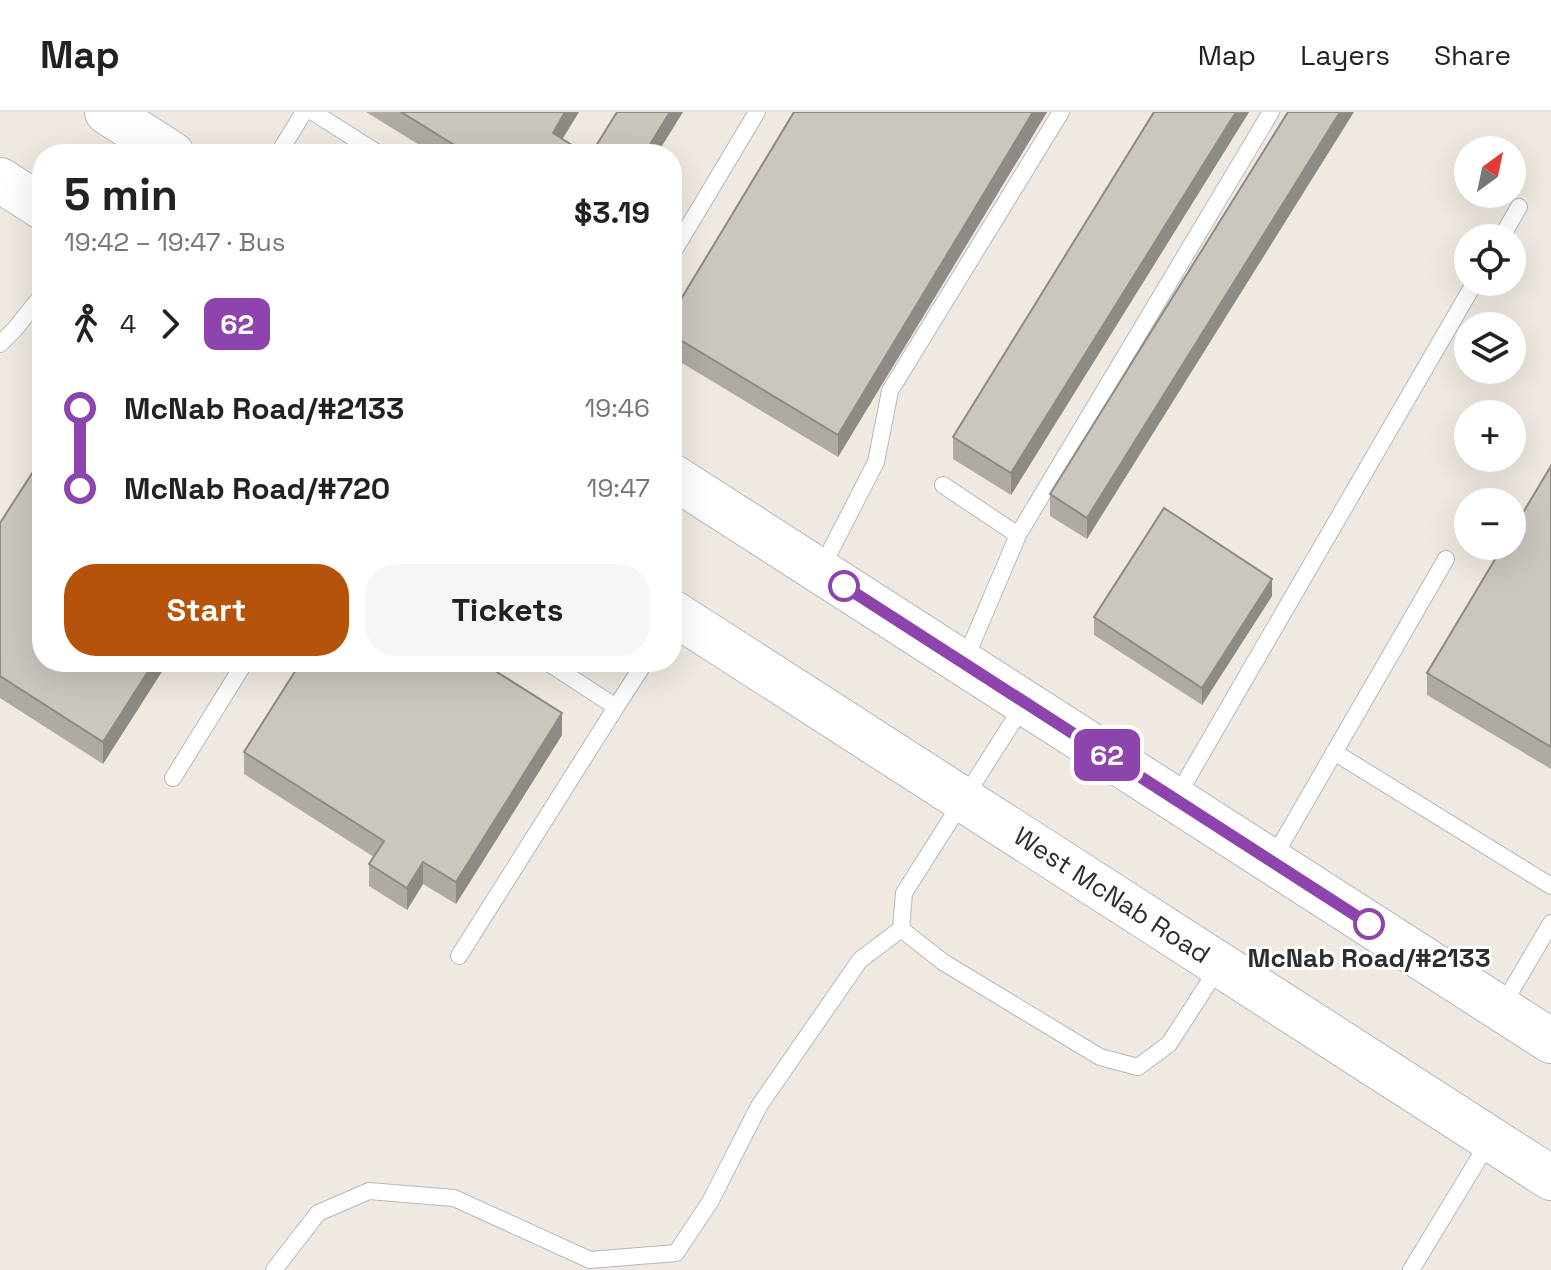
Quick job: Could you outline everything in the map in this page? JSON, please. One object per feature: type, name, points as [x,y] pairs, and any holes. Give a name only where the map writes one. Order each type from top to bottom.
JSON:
[{"type":"main road","points":[[107,112],[157,144]]},
{"type":"main road","points":[[0,180],[32,201]]},
{"type":"main road","points":[[682,482],[1551,1041]]},
{"type":"main road","name":"West McNab Road","points":[[682,622],[1551,1178]]},
{"type":"lane","points":[[284,144],[304,112]]},
{"type":"lane","points":[[313,112],[363,144]]},
{"type":"lane","points":[[682,237],[757,112]]},
{"type":"lane","points":[[820,571],[876,462],[890,391],[1061,112]]},
{"type":"lane","points":[[964,663],[1018,535],[1271,112]]},
{"type":"lane","points":[[1175,800],[1467,296]]},
{"type":"lane","points":[[0,344],[32,308]]},
{"type":"lane","points":[[0,319],[15,329]]},
{"type":"lane","points":[[943,485],[1018,535]]},
{"type":"lane","points":[[1271,861],[1446,559]]},
{"type":"lane","points":[[173,778],[239,672]]},
{"type":"lane","points":[[562,672],[616,707]]},
{"type":"lane","points":[[459,956],[639,672]]},
{"type":"lane","points":[[274,1270],[318,1213],[369,1191],[454,1198],[590,1260],[676,1253],[710,1202],[759,1106],[860,960],[901,929],[904,893],[1025,703]]},
{"type":"lane","points":[[1334,752],[1551,886]]},
{"type":"lane","points":[[1500,1009],[1551,923]]},
{"type":"lane","points":[[901,929],[943,962],[1100,1057],[1138,1067],[1169,1044],[1220,965]]},
{"type":"lane","points":[[1411,1270],[1491,1139]]},
{"type":"building","points":[[401,112],[565,112],[553,133],[570,144],[453,144]]},
{"type":"building","points":[[617,112],[670,112],[650,144],[597,144]]},
{"type":"building","points":[[794,112],[1033,112],[838,435],[682,341],[682,297]]},
{"type":"building","points":[[1154,112],[1236,112],[1011,473],[953,437]]},
{"type":"building","points":[[1288,112],[1340,112],[1087,518],[1050,494]]},
{"type":"building","points":[[1551,466],[1551,747],[1427,673],[1495,560],[1526,560],[1526,508]]},
{"type":"building","points":[[32,473],[32,672],[148,672],[103,742],[0,676],[0,523]]},
{"type":"building","points":[[1164,508],[1272,579],[1202,688],[1094,617]]},
{"type":"building","points":[[295,672],[497,672],[562,713],[456,882],[423,862],[407,888],[369,864],[384,841],[244,752]]},
{"type":"bus line","name":"62","points":[[844,586],[1369,924]]},
{"type":"place","name":"McNab Road/#2133","points":[[1369,924]]}]
